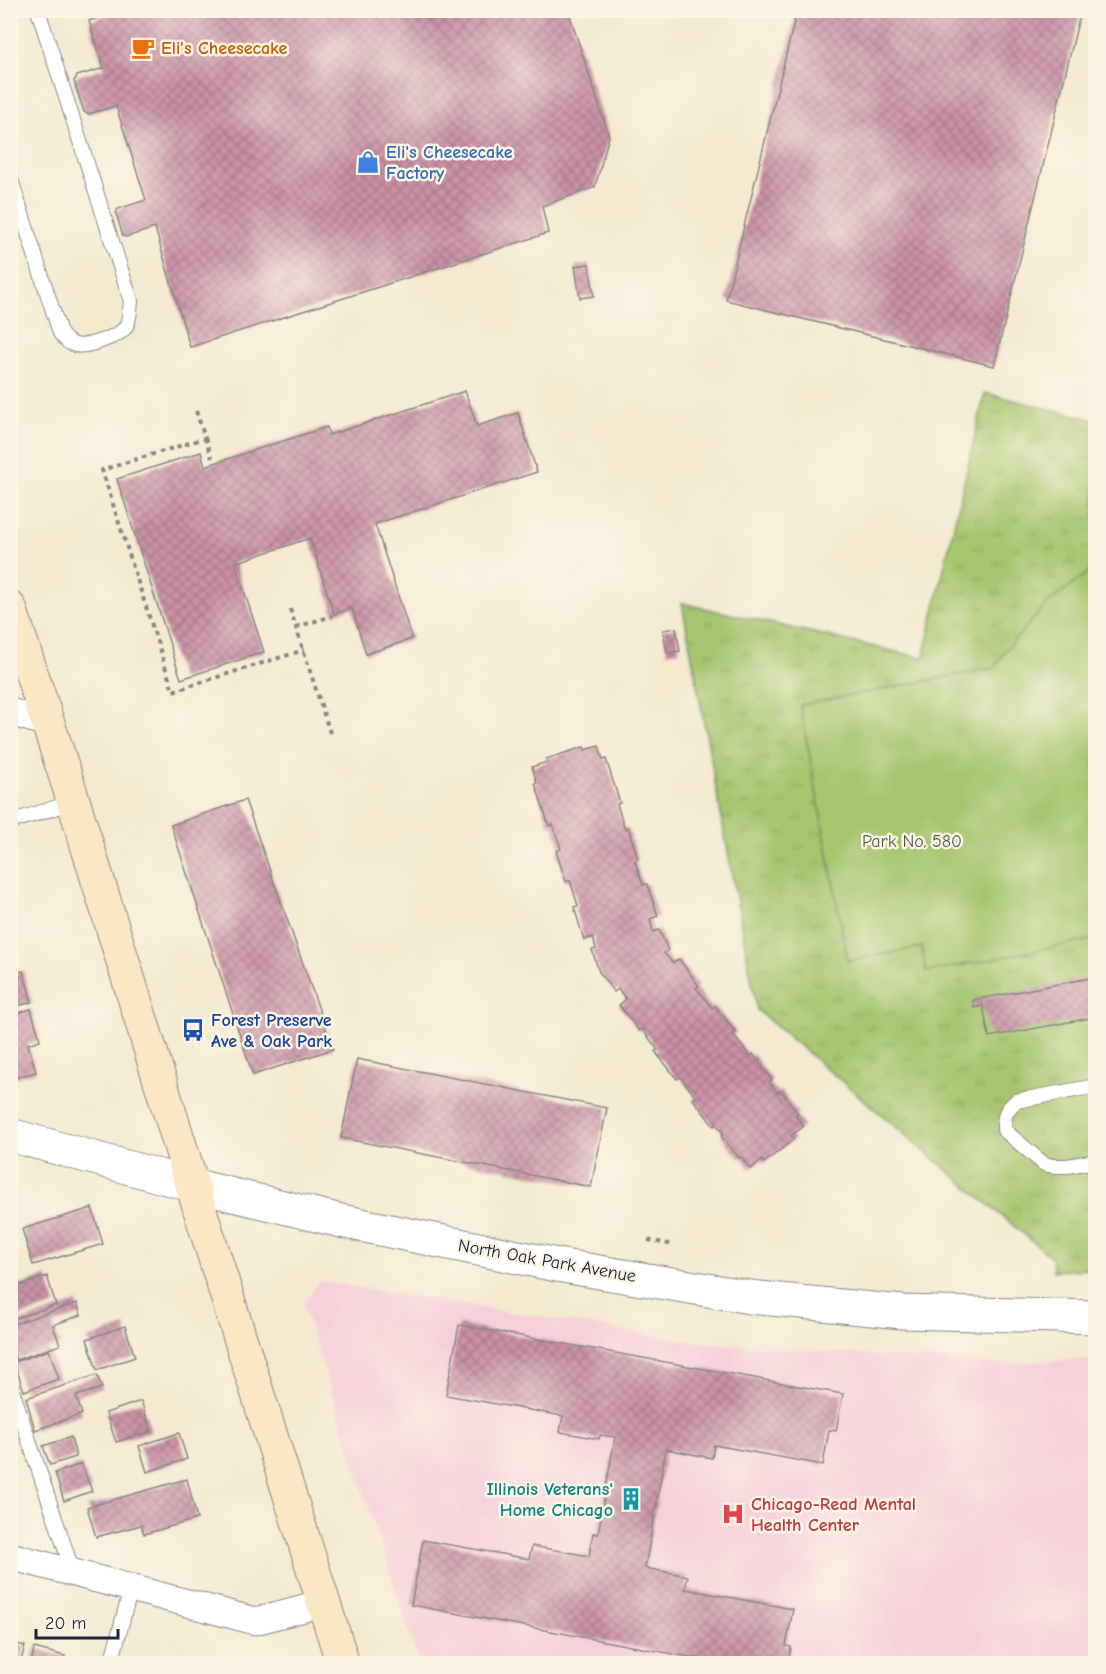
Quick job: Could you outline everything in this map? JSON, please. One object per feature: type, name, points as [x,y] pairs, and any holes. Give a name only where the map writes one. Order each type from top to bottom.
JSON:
[{"type":"main road","points":[[10,608],[343,1664]]},
{"type":"street","points":[[10,712],[48,723]]},
{"type":"street","name":"North Oak Park Avenue","points":[[10,1135],[192,1185],[341,1221],[546,1263],[750,1297],[902,1312],[1095,1317]]},
{"type":"street","points":[[10,1556],[255,1621],[324,1602]]},
{"type":"lane","points":[[10,177],[60,333],[68,342],[77,346],[109,338],[124,329],[129,317],[131,302],[38,10]]},
{"type":"lane","points":[[10,822],[73,802]]},
{"type":"lane","points":[[1095,1086],[1016,1101],[1006,1110],[1004,1119],[1004,1130],[1044,1164],[1068,1166],[1095,1161]]},
{"type":"lane","points":[[10,1384],[73,1572]]},
{"type":"lane","points":[[111,1664],[131,1588]]},
{"type":"path","points":[[196,411],[212,458]]},
{"type":"path","points":[[205,438],[102,470],[173,691],[304,650]]},
{"type":"path","points":[[290,609],[331,736]]},
{"type":"path","points":[[296,627],[332,616]]},
{"type":"path","points":[[648,1240],[674,1245]]},
{"type":"shaded area","name":"Chicago-Read Mental Health Center","points":[[319,1281],[695,1342],[995,1364],[1095,1359],[1095,1663],[419,1663],[303,1305]]},
{"type":"green space","name":"Park No. 580","points":[[985,393],[1095,420],[1095,1269],[1053,1271],[1052,1258],[757,1010],[682,603],[923,658]]},
{"type":"green space","points":[[1095,567],[1095,939],[926,972],[922,947],[848,961],[800,705],[994,668],[1004,652],[1047,604]]},
{"type":"building","name":"Eli's Cheesecake Factory","points":[[120,10],[568,10],[609,136],[595,187],[542,206],[548,233],[190,347],[155,228],[123,236],[116,213],[118,209],[146,200],[116,106],[88,114],[84,112],[74,81],[77,76],[104,68],[89,21]]},
{"type":"building","points":[[797,10],[1081,10],[994,366],[726,300]]},
{"type":"building","points":[[589,264],[594,296],[580,298],[575,266]]},
{"type":"building","points":[[465,391],[477,426],[518,413],[537,472],[375,524],[412,639],[366,654],[352,608],[334,614],[310,538],[235,563],[264,652],[181,679],[117,479],[201,452],[205,466],[327,427],[329,435]]},
{"type":"building","points":[[676,628],[680,651],[667,653],[663,630]]},
{"type":"building","points":[[599,746],[603,760],[606,759],[620,803],[617,804],[625,829],[628,827],[643,885],[647,884],[658,916],[650,919],[653,932],[659,930],[668,950],[664,953],[673,963],[679,959],[699,986],[696,988],[712,1008],[715,1006],[736,1032],[733,1035],[750,1056],[753,1054],[772,1080],[769,1082],[778,1093],[781,1091],[798,1113],[795,1115],[804,1126],[791,1136],[794,1139],[764,1163],[762,1160],[750,1169],[721,1136],[724,1134],[716,1124],[714,1126],[693,1099],[696,1097],[680,1077],[677,1079],[655,1051],[658,1050],[642,1029],[639,1031],[619,1005],[626,999],[618,989],[614,992],[599,972],[592,950],[596,949],[593,937],[584,940],[574,907],[578,906],[570,880],[566,882],[556,851],[561,849],[553,824],[549,826],[532,767],[547,762],[546,759],[584,747],[585,750]]},
{"type":"building","points":[[245,800],[333,1049],[253,1075],[171,825]]},
{"type":"building","points":[[23,971],[32,1002],[10,1008],[10,975]]},
{"type":"building","points":[[1096,977],[1096,1017],[989,1037],[983,1006],[974,1008],[973,1000]]},
{"type":"building","points":[[31,1009],[40,1040],[28,1044],[36,1072],[10,1079],[10,1015]]},
{"type":"building","points":[[357,1059],[607,1108],[591,1187],[341,1138]]},
{"type":"building","points":[[92,1208],[103,1244],[33,1265],[22,1229]]},
{"type":"building","points":[[10,1246],[17,1270],[10,1272]]},
{"type":"building","points":[[47,1276],[56,1305],[10,1320],[10,1289]]},
{"type":"building","points":[[77,1303],[81,1315],[53,1325],[60,1345],[16,1360],[10,1344],[10,1325]]},
{"type":"building","name":"Illinois Veterans' Home Chicago","points":[[459,1325],[843,1394],[836,1431],[829,1430],[823,1465],[714,1445],[712,1458],[666,1449],[645,1568],[688,1576],[685,1589],[793,1609],[786,1646],[791,1647],[788,1664],[727,1664],[411,1605],[423,1540],[529,1559],[532,1546],[589,1556],[593,1533],[598,1534],[615,1437],[600,1435],[599,1439],[560,1432],[563,1416],[446,1395]]},
{"type":"building","points":[[125,1326],[135,1357],[97,1370],[87,1339]]},
{"type":"building","points":[[49,1350],[59,1379],[24,1391],[14,1362]]},
{"type":"building","points":[[97,1375],[102,1388],[76,1396],[82,1414],[35,1430],[26,1398]]},
{"type":"building","points":[[141,1401],[151,1431],[116,1442],[106,1413]]},
{"type":"building","points":[[179,1433],[187,1459],[147,1472],[139,1446]]},
{"type":"building","points":[[71,1437],[76,1457],[50,1465],[43,1446]]},
{"type":"building","points":[[81,1464],[92,1491],[64,1501],[55,1473]]},
{"type":"building","points":[[187,1479],[197,1519],[144,1534],[141,1525],[96,1537],[87,1507]]},
{"type":"building","points":[[10,1642],[25,1646],[20,1664],[10,1664]]},
{"type":"building","points":[[34,1648],[65,1656],[63,1664],[31,1664]]},
{"type":"place","name":"Eli’s Cheesecake","points":[[143,48]]},
{"type":"place","name":"Eli's Cheesecake Factory","points":[[368,162]]},
{"type":"place","name":"Forest Preserve Ave & Oak Park","points":[[193,1030]]},
{"type":"place","name":"Illinois Veterans' Home Chicago","points":[[631,1499]]},
{"type":"place","name":"Chicago-Read Mental Health Center","points":[[733,1514]]}]
